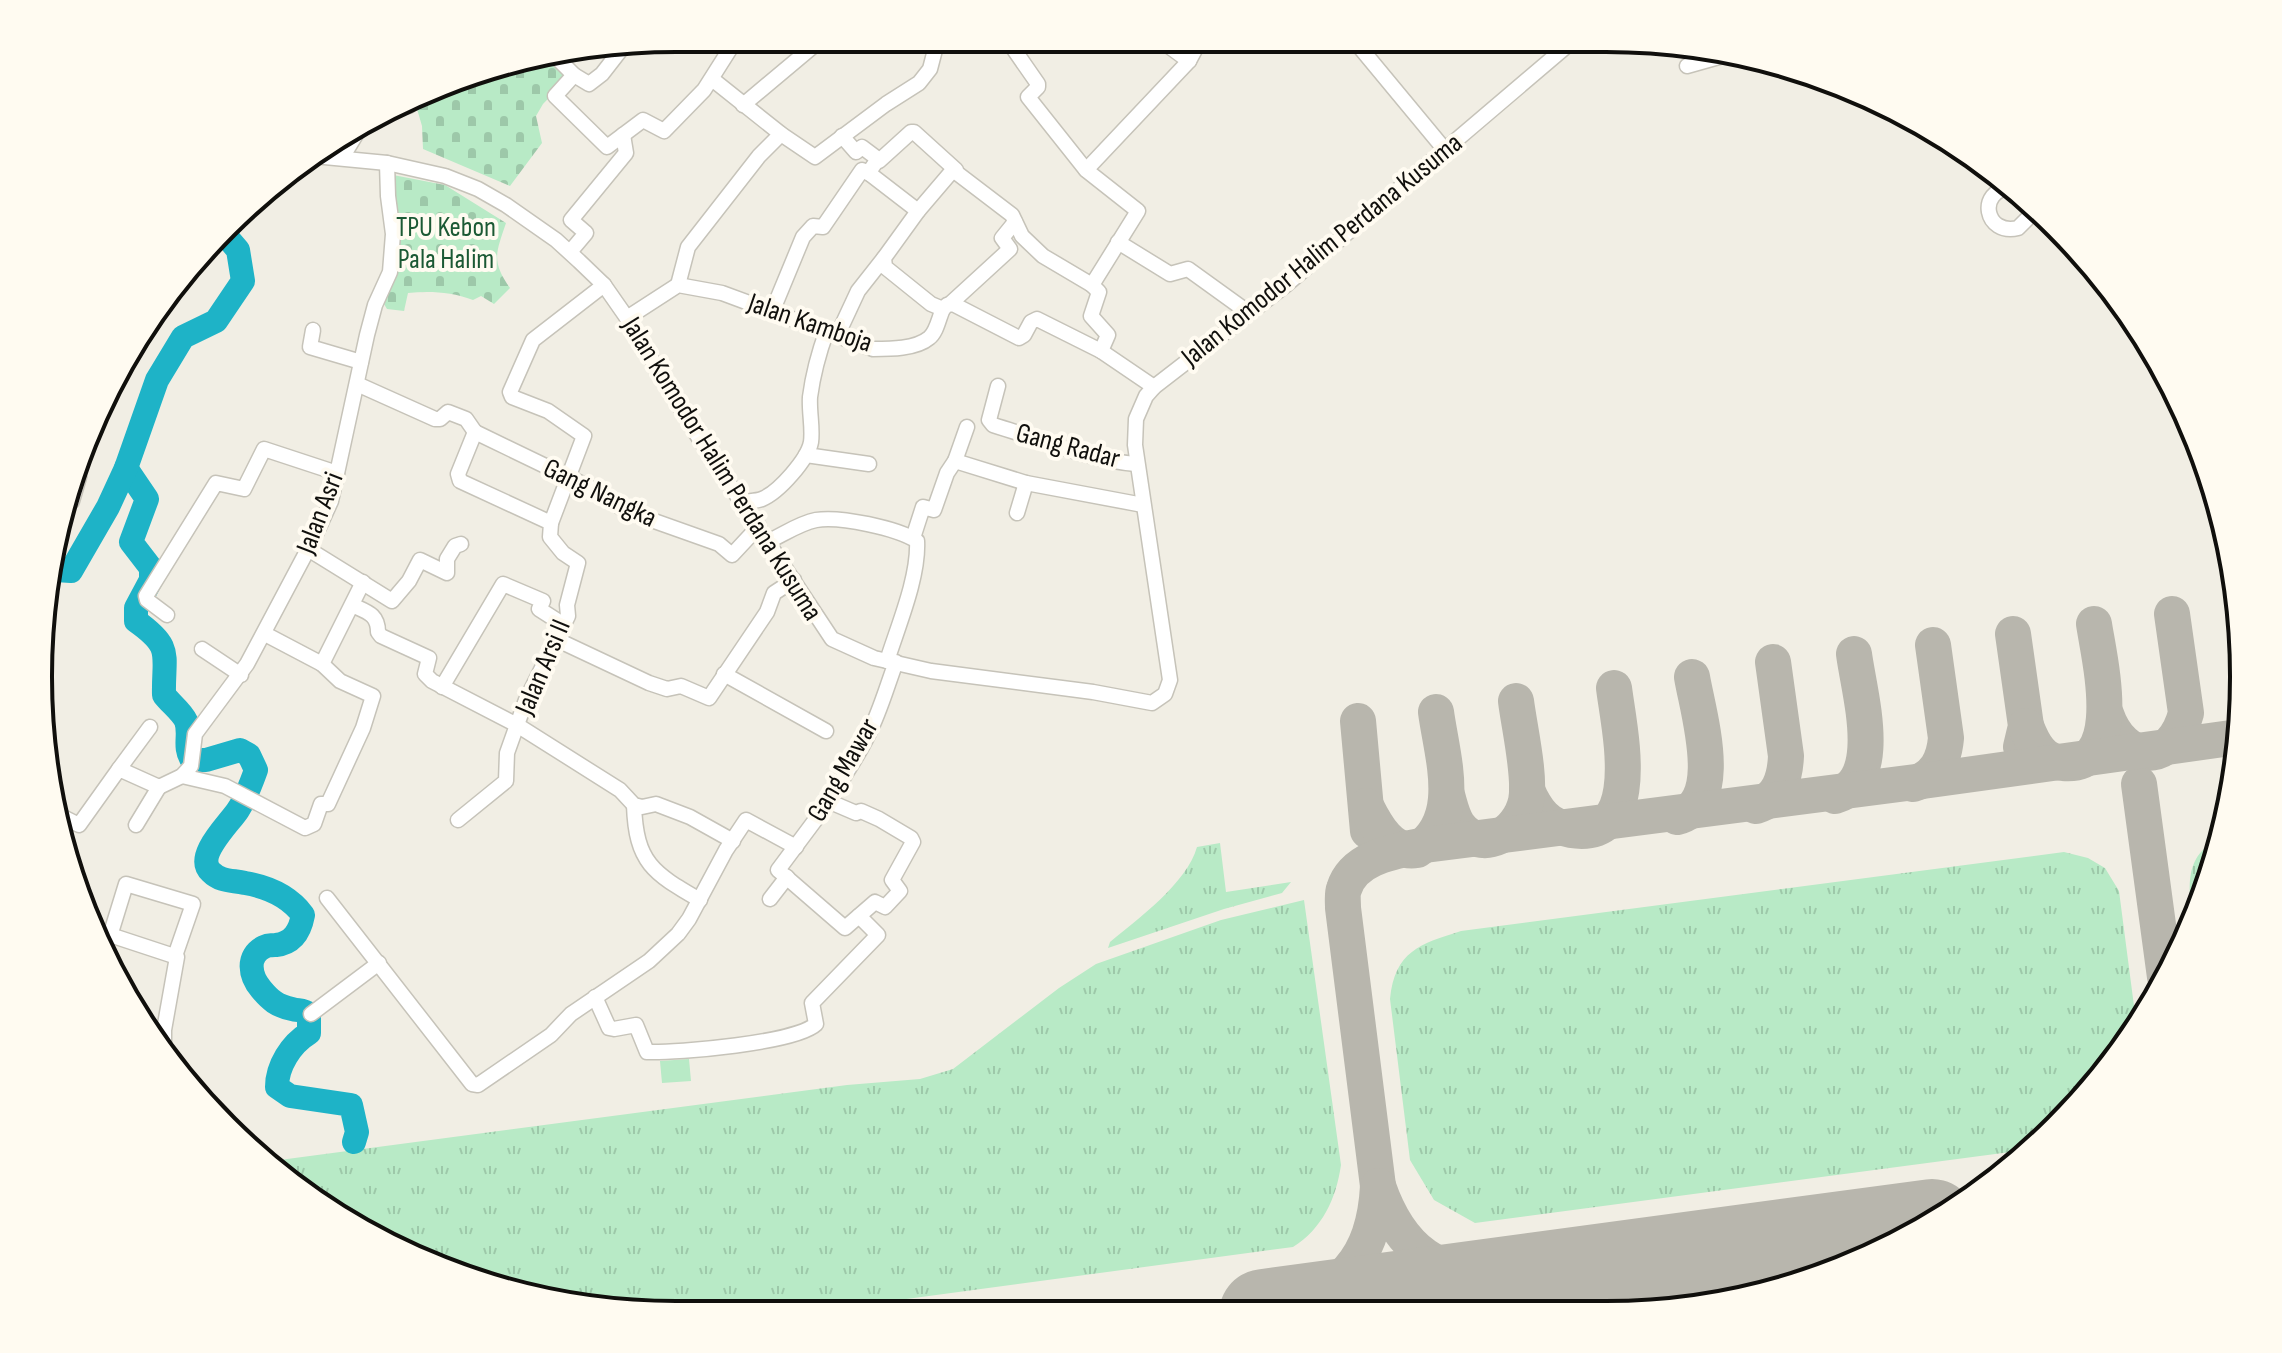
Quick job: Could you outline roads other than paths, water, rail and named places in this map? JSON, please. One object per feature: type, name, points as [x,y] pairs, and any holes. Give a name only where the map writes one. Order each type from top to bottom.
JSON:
[{"type":"street","points":[[574,75],[555,96],[607,147],[643,120],[664,131],[712,79],[728,52]]},
{"type":"street","points":[[743,105],[806,52]]},
{"type":"street","points":[[712,79],[814,157],[919,83],[930,69],[935,52]]},
{"type":"street","points":[[1016,52],[1038,84],[1028,97],[1086,170],[1138,211],[1092,285]]},
{"type":"street","points":[[1177,52],[1189,61]]},
{"type":"street","points":[[1086,170],[1189,61],[1194,52]]},
{"type":"street","points":[[1369,52],[1445,150]]},
{"type":"street","name":"Jalan Komodor Halim Perdana Kusuma","points":[[330,157],[387,163],[445,176],[478,189],[506,205],[570,252],[604,285],[627,318],[695,432],[832,639],[854,651],[931,671],[1093,692],[1143,702],[1157,701],[1165,694],[1170,680],[1136,464],[1136,419],[1146,396],[1286,285],[1560,52]]},
{"type":"street","points":[[562,63],[585,83],[592,83],[617,55]]},
{"type":"street","points":[[1687,66],[1707,60]]},
{"type":"street","points":[[870,174],[879,161],[914,132],[1012,215],[1022,236],[1043,256],[1099,292],[1091,316],[1108,335],[1101,351]]},
{"type":"street","points":[[627,318],[678,285],[688,247],[759,156],[781,134]]},
{"type":"street","points":[[570,252],[586,233],[571,220],[626,153],[623,135]]},
{"type":"street","points":[[842,136],[856,152],[862,147],[879,161]]},
{"type":"street","points":[[342,158],[350,145]]},
{"type":"street","name":"Jalan Asri","points":[[186,771],[195,734],[241,675],[265,634],[331,501],[375,305],[392,261],[387,163]]},
{"type":"street","points":[[772,312],[803,237],[813,226],[823,227],[862,170],[918,211]]},
{"type":"street","points":[[744,502],[771,494],[806,455],[811,443],[813,375],[833,332],[858,291],[918,211],[950,172],[956,170]]},
{"type":"street","points":[[1998,191],[1988,208],[1991,218],[2003,229],[2011,230],[2025,224],[2029,218]]},
{"type":"street","name":"Jalan Kamboja","points":[[678,285],[722,293],[873,349],[908,346],[932,335],[946,306],[1010,249],[1002,238],[1015,222]]},
{"type":"street","points":[[1118,242],[1170,274],[1188,269],[1249,313]]},
{"type":"street","points":[[884,258],[885,267],[931,304],[946,306],[1019,338],[1037,319],[1101,351],[1154,387]]},
{"type":"street","points":[[357,384],[435,419],[448,412],[465,418],[475,432],[458,474],[460,481],[551,523],[583,435],[548,411],[512,397],[510,392],[533,340],[604,285]]},
{"type":"street","points":[[313,330],[310,347],[361,362]]},
{"type":"street","name":"Gang Radar","points":[[998,386],[989,420],[993,425],[1077,452],[1136,464]]},
{"type":"street","points":[[769,541],[812,521],[827,520],[878,527],[913,538],[923,507],[934,510],[967,427]]},
{"type":"street","name":"Gang Nangka","points":[[475,432],[593,489],[626,511],[719,544],[732,555],[759,526]]},
{"type":"street","points":[[167,615],[146,596],[216,483],[244,489],[264,449],[337,473]]},
{"type":"street","points":[[806,455],[869,464]]},
{"type":"street","points":[[955,461],[1026,483],[1143,505]]},
{"type":"street","points":[[1017,513],[1026,483]]},
{"type":"street","name":"Jalan Arsi II","points":[[551,523],[550,537],[563,553],[579,565],[567,605],[568,616],[526,700],[517,725],[620,790],[634,805]]},
{"type":"street","name":"Gang Mawar","points":[[770,899],[796,847],[869,734],[891,662],[915,562],[917,542],[913,538]]},
{"type":"street","points":[[308,549],[392,601],[409,581],[420,560],[447,573],[447,559],[455,546],[461,544]]},
{"type":"street","points":[[442,687],[503,584],[543,601],[539,609],[561,631],[564,643],[634,677],[667,689],[681,686],[709,698],[767,612],[774,593],[794,580]]},
{"type":"street","points":[[322,664],[363,582]]},
{"type":"street","points":[[352,605],[375,617],[380,635],[429,658],[425,674],[442,687],[517,725],[507,753],[506,781],[458,820]]},
{"type":"street","points":[[136,825],[159,787],[186,771],[215,782],[306,828],[314,824],[321,804],[328,804],[374,698],[372,694],[334,677],[322,664],[265,634]]},
{"type":"street","points":[[202,649],[241,675]]},
{"type":"street","points":[[724,674],[826,731]]},
{"type":"street","points":[[69,820],[79,825],[122,770],[150,727]]},
{"type":"street","points":[[122,770],[159,787]]},
{"type":"street","points":[[783,874],[845,928],[876,901],[885,907],[900,891],[892,880],[913,839],[871,815],[861,811],[856,813],[828,801]]},
{"type":"street","points":[[700,900],[661,878],[652,867],[636,838],[634,805],[656,804],[690,817],[733,841]]},
{"type":"street","points":[[327,898],[445,1051],[475,1085],[531,1050],[571,1014],[661,950],[689,919],[748,820],[796,847]]},
{"type":"street","points":[[106,929],[126,884],[193,904],[175,956],[176,968],[164,1033]]},
{"type":"street","points":[[595,997],[609,1028],[636,1025],[647,1052],[688,1052],[797,1035],[816,1024],[810,1007],[812,1003],[878,935],[859,916]]},
{"type":"street","points":[[108,934],[175,956]]},
{"type":"street","points":[[311,1014],[379,963]]},
{"type":"waterway","points":[[61,570],[71,571],[108,507],[126,468],[157,380],[183,337],[216,321],[243,281],[238,250],[230,241]]},
{"type":"waterway","points":[[126,468],[147,499],[131,542],[151,568],[151,580],[136,608],[136,621],[161,645],[165,661],[164,695],[186,721],[189,755],[192,760],[206,760],[240,750],[249,755],[256,770],[241,805],[210,849],[207,865],[219,878],[277,893],[303,915],[298,931],[291,939],[264,947],[252,961],[254,978],[274,1002],[309,1014],[309,1033],[286,1056],[279,1071],[277,1087],[290,1096],[351,1105],[357,1132],[354,1142]]},
{"type":"park label","name":"TPU Kebon Pala Halim","points":[[446,243]]}]
